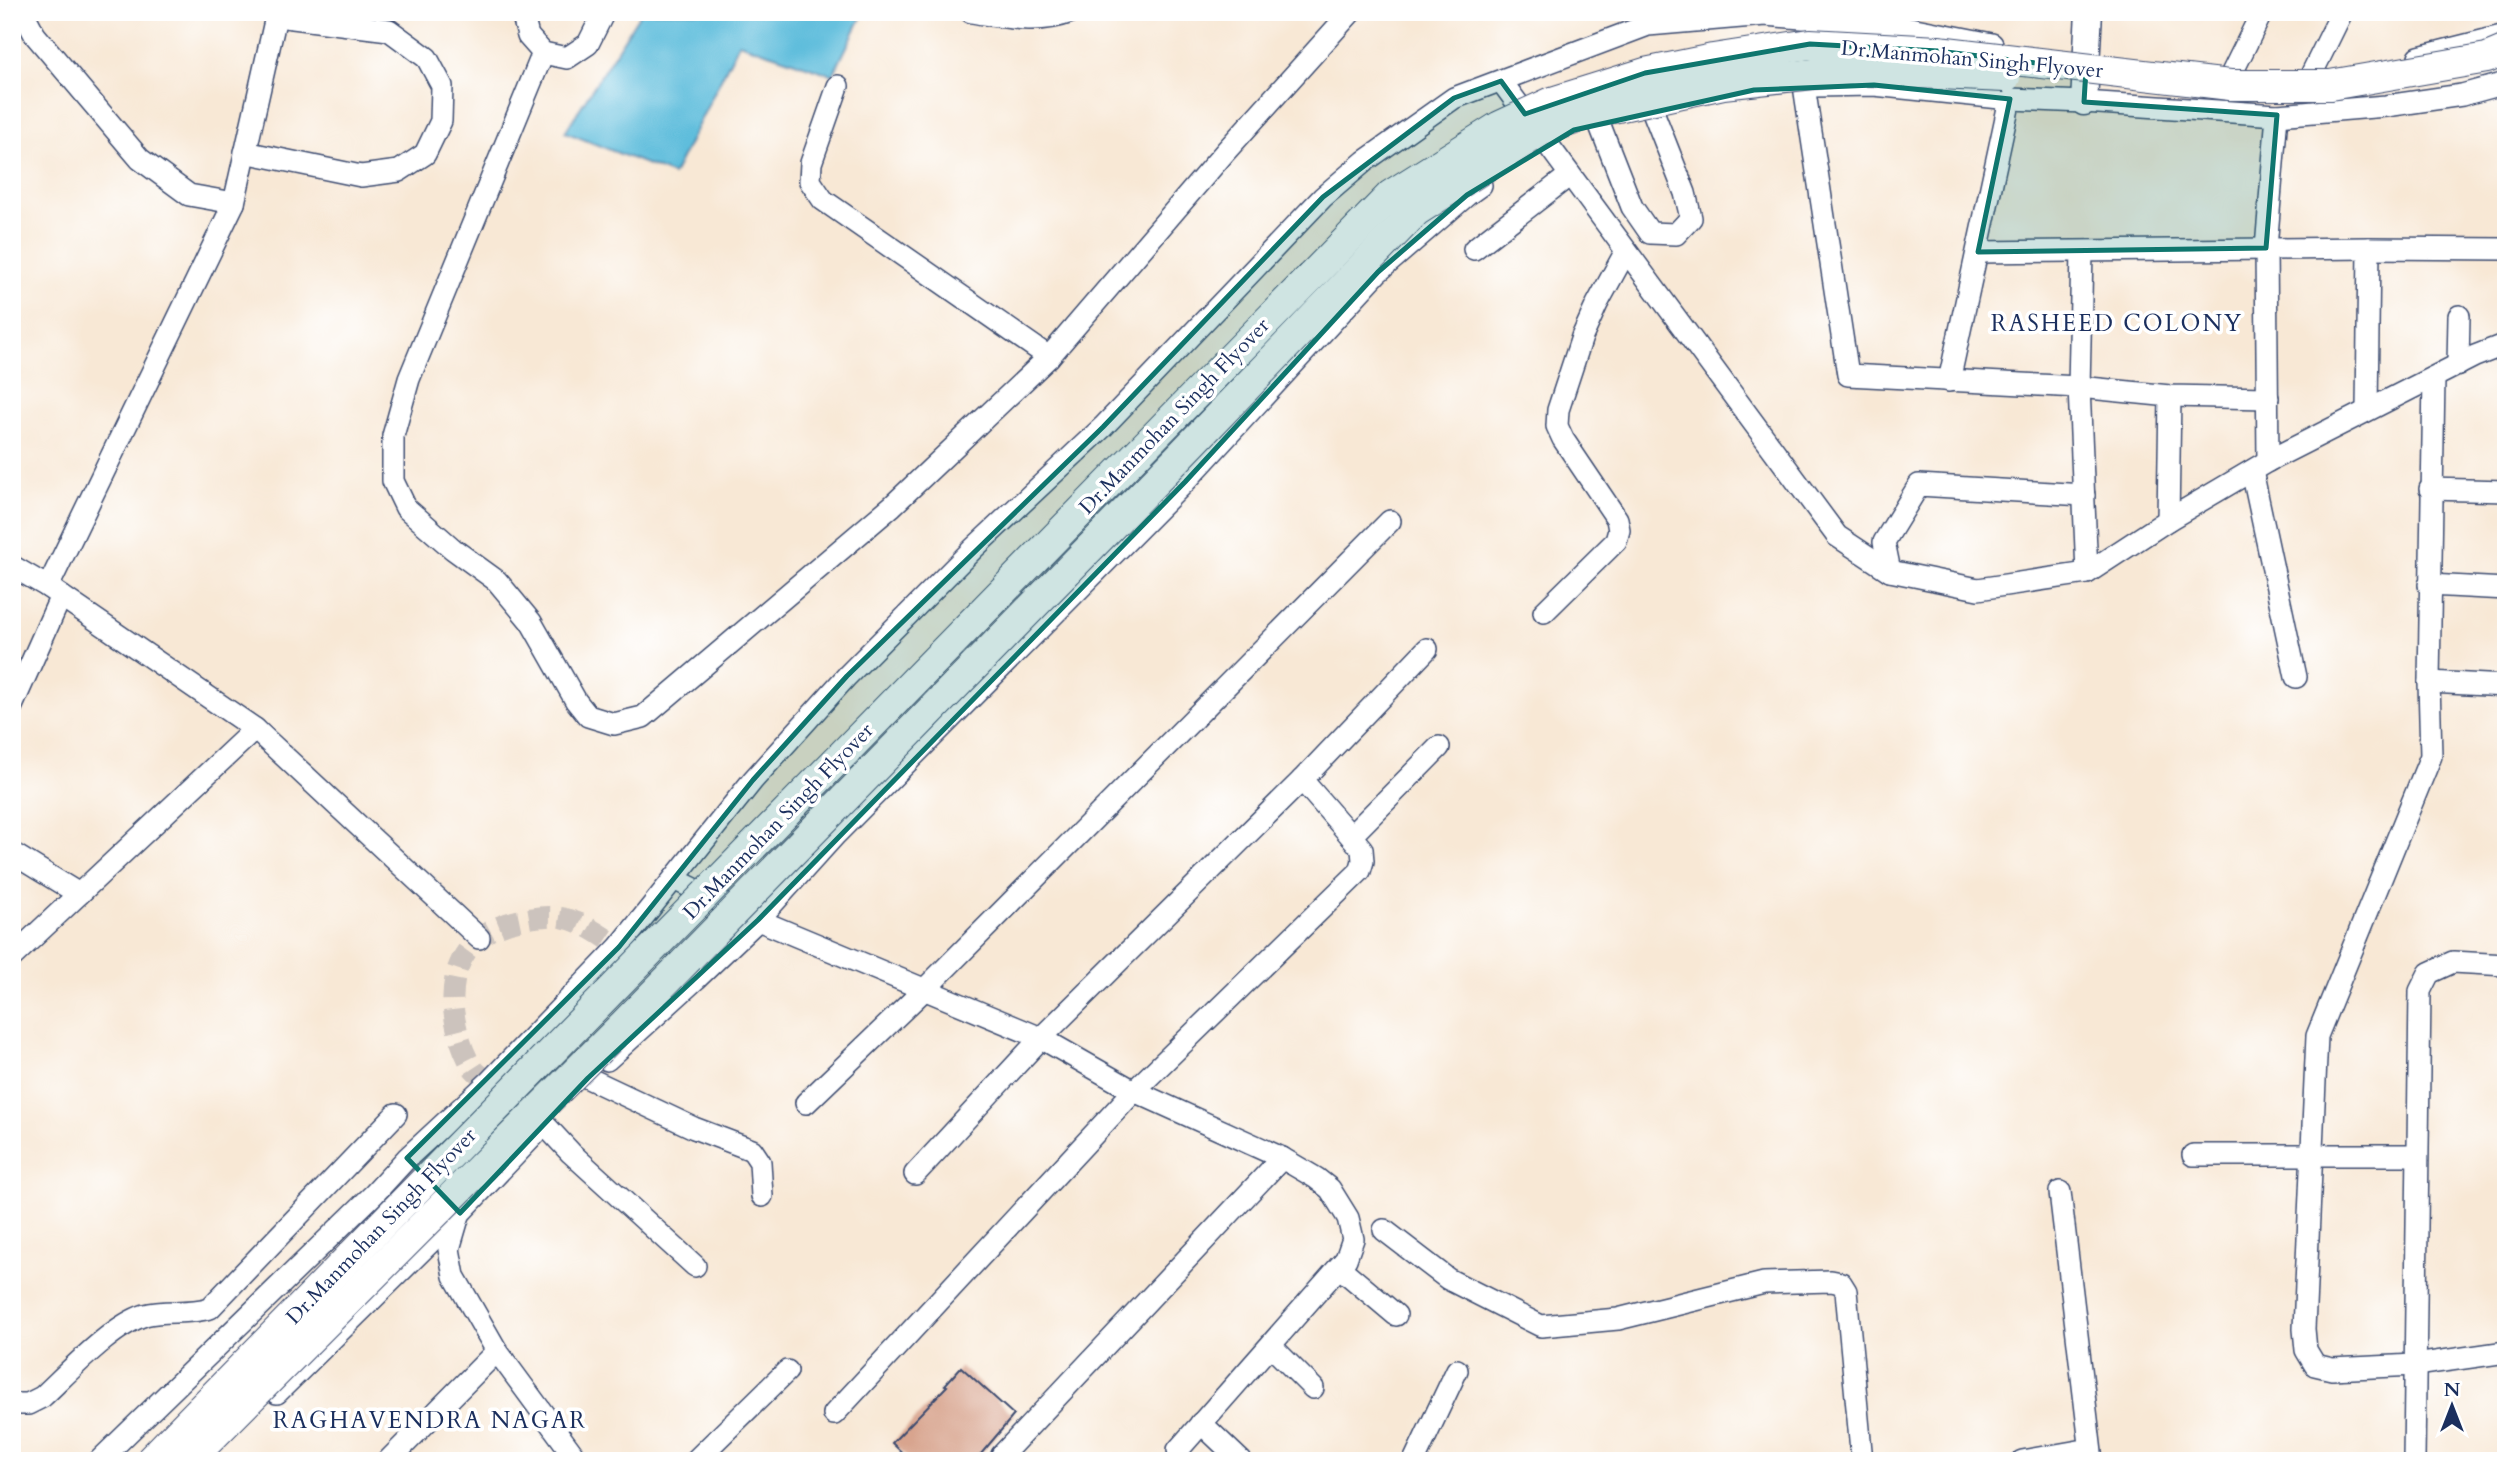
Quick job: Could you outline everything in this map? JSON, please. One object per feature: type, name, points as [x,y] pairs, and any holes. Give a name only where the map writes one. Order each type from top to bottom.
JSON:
[{"type":"highway","name":"Dr.Manmohan Singh Flyover","points":[[150,1461],[1391,195],[1455,152],[1500,126],[1552,102],[1645,73],[1810,44],[1938,51],[2230,85],[2330,85],[2487,58],[2506,50]]},
{"type":"highway","name":"Dr.Manmohan Singh Flyover","points":[[188,1461],[653,994],[1416,211],[1541,131],[1594,112],[1723,84],[1849,70],[2004,77],[2171,95],[2330,101],[2472,79],[2506,71]]},
{"type":"main road","points":[[2084,102],[2089,12]]},
{"type":"street","points":[[23,12],[35,35],[140,159],[189,195],[234,202]]},
{"type":"street","points":[[522,12],[528,36],[543,53],[567,58],[588,44],[604,12]]},
{"type":"street","points":[[971,12],[1052,20],[1071,12]]},
{"type":"street","points":[[543,53],[409,379],[393,436],[393,481],[406,508],[453,550],[497,581],[531,622],[576,701],[588,716],[614,724],[643,718],[728,647],[892,506],[1049,357],[1225,152],[1351,12]]},
{"type":"street","points":[[2232,73],[2262,12]]},
{"type":"street","points":[[2312,73],[2342,12]]},
{"type":"street","points":[[12,706],[55,591],[234,202],[245,152],[277,14],[389,30],[427,58],[442,86],[441,121],[425,154],[399,171],[361,176],[245,152]]},
{"type":"street","points":[[99,1461],[374,1194],[407,1158],[489,1082],[619,947],[753,780],[847,676],[974,548],[1103,427],[1323,197],[1365,161],[1454,98],[1648,25],[1765,15],[1900,26],[2087,64],[2232,73],[2312,73],[2398,62],[2506,35]]},
{"type":"street","points":[[1502,81],[1545,143],[1837,536],[1890,571],[1978,589],[2087,573],[2168,520],[2260,466],[2475,356],[2506,344]]},
{"type":"street","points":[[207,1461],[460,1213],[588,1077],[758,920],[836,834],[1185,482],[1378,272],[1467,195],[1545,143],[1574,130],[1652,109],[1754,89],[1874,85],[2010,99],[2277,115],[2386,106],[2462,95],[2506,83]]},
{"type":"street","points":[[838,86],[811,163],[810,181],[823,200],[1049,357]]},
{"type":"street","points":[[1804,86],[1848,376],[2079,387],[2170,396],[2268,398]]},
{"type":"street","points":[[1949,381],[2010,99]]},
{"type":"street","points":[[1599,123],[1638,216],[1650,233],[1676,234],[1691,218],[1685,193],[1652,109]]},
{"type":"street","points":[[2277,115],[2266,248],[2268,398],[2260,466],[2296,677]]},
{"type":"street","points":[[1474,249],[1570,176]]},
{"type":"street","points":[[1978,252],[2266,248],[2506,249]]},
{"type":"street","points":[[2367,410],[2369,248]]},
{"type":"street","points":[[1545,612],[1616,541],[1619,530],[1617,519],[1563,439],[1558,426],[1558,410],[1587,326],[1626,251]]},
{"type":"street","points":[[2082,252],[2079,387],[2087,573]]},
{"type":"street","points":[[2458,365],[2459,316]]},
{"type":"street","points":[[2434,378],[2428,682],[2431,756],[2316,1036],[2304,1329],[2306,1350],[2315,1365],[2332,1369],[2415,1365],[2506,1352]]},
{"type":"street","points":[[2168,520],[2170,396]]},
{"type":"street","points":[[1890,571],[1884,541],[1919,485],[2084,495]]},
{"type":"street","points":[[2430,489],[2506,491]]},
{"type":"street","points":[[806,1103],[926,988],[1390,522]]},
{"type":"street","points":[[12,566],[55,591],[255,729],[479,937]]},
{"type":"street","points":[[2430,585],[2506,589]]},
{"type":"street","points":[[915,1174],[1041,1038],[1302,780],[1427,649]]},
{"type":"street","points":[[2428,682],[2506,686]]},
{"type":"street","points":[[12,957],[255,729]]},
{"type":"street","points":[[1351,836],[1439,747]]},
{"type":"street","points":[[834,1413],[1134,1091],[1360,871],[1362,849],[1302,780]]},
{"type":"street","points":[[12,853],[79,894]]},
{"type":"street","points":[[674,879],[758,920],[1041,1038],[1134,1091],[1282,1158],[1330,1189],[1348,1218],[1353,1239],[1346,1259],[1178,1450]]},
{"type":"street","points":[[2414,1461],[2420,990],[2430,973],[2453,962],[2506,965]]},
{"type":"street","points":[[588,1077],[694,1128],[752,1150],[760,1161],[762,1196]]},
{"type":"street","points":[[12,1404],[28,1404],[42,1397],[124,1325],[145,1315],[193,1313],[210,1308],[396,1114]]},
{"type":"street","points":[[544,1124],[570,1153],[695,1266]]},
{"type":"street","points":[[2193,1155],[2417,1155]]},
{"type":"street","points":[[407,1158],[460,1213]]},
{"type":"street","points":[[1003,1459],[1282,1158]]},
{"type":"street","points":[[2022,1461],[2091,1455],[2060,1192]]},
{"type":"street","points":[[460,1213],[449,1250],[454,1276],[498,1351],[578,1461]]},
{"type":"street","points":[[1384,1230],[1448,1279],[1541,1326],[1618,1319],[1764,1283],[1841,1283],[1846,1291],[1861,1461]]},
{"type":"street","points":[[1339,1267],[1396,1315]]},
{"type":"street","points":[[1271,1346],[1313,1388]]},
{"type":"street","points":[[388,1461],[498,1351]]},
{"type":"street","points":[[1414,1461],[1457,1370]]},
{"type":"street","points":[[695,1461],[787,1371]]},
{"type":"street","points":[[184,1378],[236,1432]]},
{"type":"street","points":[[1202,1423],[1241,1461]]},
{"type":"highlighted area","points":[[1810,44],[1938,51],[2086,69],[2084,102],[2277,115],[2266,248],[1978,252],[2010,99],[1874,85],[1754,90],[1574,130],[1467,195],[1378,272],[1185,482],[758,920],[588,1078],[460,1213],[407,1158],[619,947],[753,780],[847,676],[1103,427],[1323,197],[1454,98],[1501,81],[1525,114],[1645,73]]},
{"type":"water","points":[[641,12],[864,12],[833,75],[739,43],[673,175],[565,132]]},
{"type":"building","points":[[961,1367],[1014,1415],[975,1461],[911,1461],[892,1443],[947,1386],[945,1385]]},
{"type":"tunnel","points":[[489,1082],[474,1070],[468,1060],[454,1013],[455,976],[461,960],[471,947],[483,935],[500,926],[536,917],[563,918],[578,923],[619,947]]},
{"type":"district","name":"RASHEED COLONY","points":[[2117,323]]},
{"type":"district","name":"RAGHAVENDRA NAGAR","points":[[430,1420]]}]
